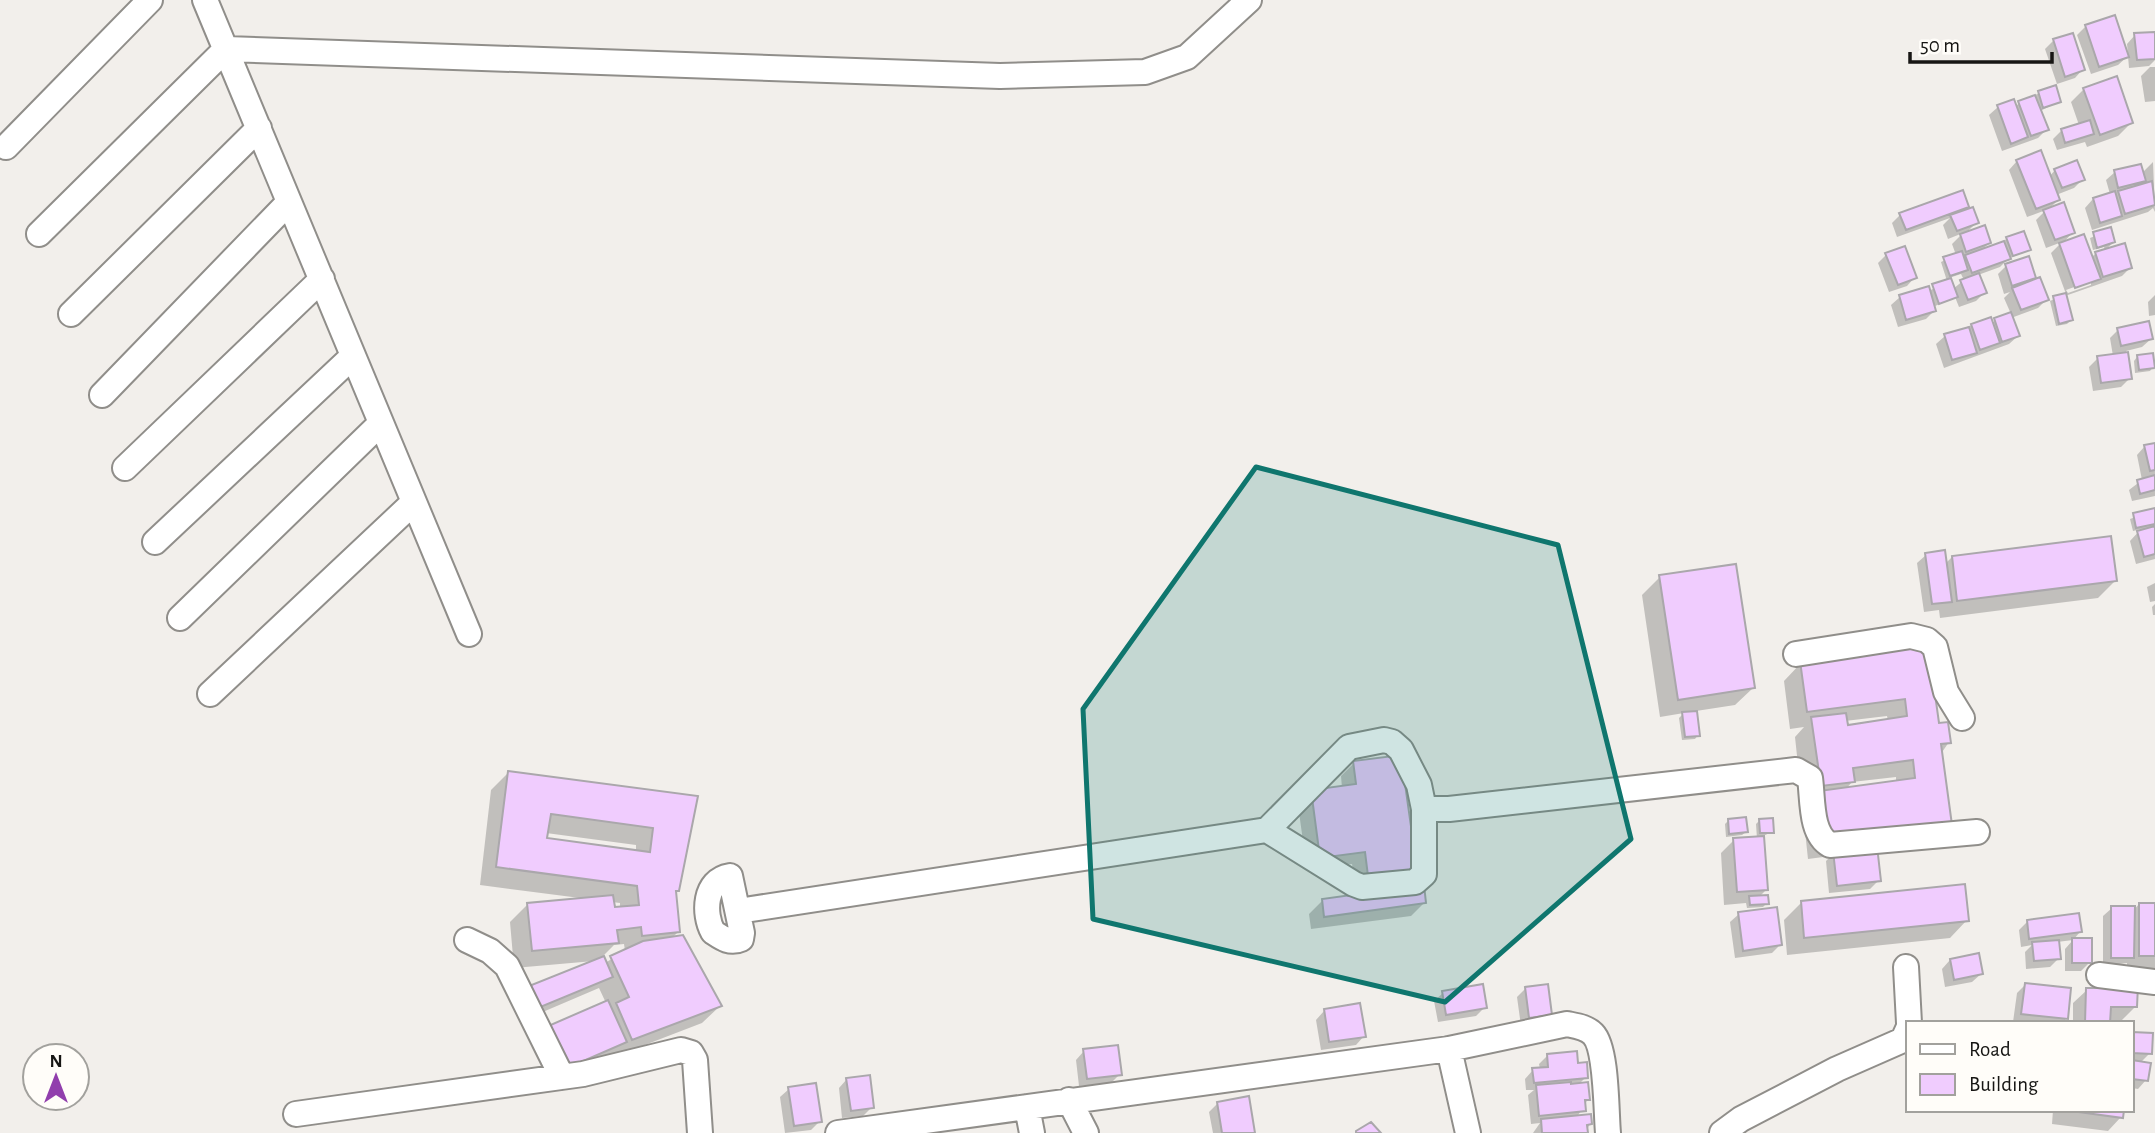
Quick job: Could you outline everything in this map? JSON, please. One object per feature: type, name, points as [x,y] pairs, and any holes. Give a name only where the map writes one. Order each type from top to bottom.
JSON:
[{"type":"street","points":[[6,147],[150,0]]},
{"type":"street","points":[[205,0],[469,634]]},
{"type":"street","points":[[39,234],[226,50],[1000,76],[1145,72],[1187,57],[1248,0]]},
{"type":"street","points":[[71,314],[259,128]]},
{"type":"street","points":[[102,396],[289,201]]},
{"type":"street","points":[[125,468],[322,279]]},
{"type":"street","points":[[155,542],[354,356]]},
{"type":"street","points":[[180,618],[381,423]]},
{"type":"street","points":[[209,694],[414,502]]},
{"type":"street","points":[[1796,654],[1911,636],[1927,639],[1935,647],[1947,692],[1962,718]]},
{"type":"street","points":[[738,911],[1267,830],[1349,747],[1384,740],[1392,742],[1401,750],[1419,785],[1424,809],[1424,874],[1415,882],[1362,887],[1267,830]]},
{"type":"street","points":[[1424,809],[1449,809],[1796,770],[1810,778],[1817,832],[1821,840],[1830,845],[1977,832]]},
{"type":"street","points":[[467,940],[490,951],[508,966],[562,1077]]},
{"type":"street","points":[[1906,967],[1909,1021]]},
{"type":"street","points":[[2099,975],[2155,982]]},
{"type":"street","points":[[838,1133],[1449,1049],[1567,1024],[1581,1026],[1594,1034],[1600,1048],[1608,1133]]},
{"type":"street","points":[[1722,1133],[1741,1119],[1836,1069],[1903,1040],[1906,1033]]},
{"type":"street","points":[[1449,1049],[1468,1133]]},
{"type":"street","points":[[296,1114],[562,1077],[687,1050],[695,1060],[701,1133]]},
{"type":"street","points":[[1069,1100],[1086,1133]]},
{"type":"street","points":[[1027,1107],[1032,1133]]},
{"type":"highlighted area","points":[[1256,467],[1558,545],[1631,839],[1445,1002],[1093,919],[1083,709]]},
{"type":"building","points":[[2115,15],[2129,57],[2099,67],[2085,25]]},
{"type":"building","points":[[2155,32],[2155,59],[2137,60],[2134,33]]},
{"type":"building","points":[[2073,33],[2085,70],[2065,77],[2053,39]]},
{"type":"building","points":[[2117,76],[2133,123],[2100,135],[2083,88]]},
{"type":"building","points":[[2056,85],[2061,102],[2043,108],[2038,91]]},
{"type":"building","points":[[2035,95],[2049,130],[2031,136],[2018,101]]},
{"type":"building","points":[[2014,99],[2028,137],[2011,144],[1997,105]]},
{"type":"building","points":[[2090,120],[2094,134],[2065,143],[2061,129]]},
{"type":"building","points":[[2041,150],[2060,200],[2036,209],[2016,160]]},
{"type":"building","points":[[2077,160],[2085,180],[2062,188],[2054,169]]},
{"type":"building","points":[[2141,164],[2146,181],[2118,188],[2114,170]]},
{"type":"building","points":[[2152,181],[2155,205],[2125,214],[2118,191]]},
{"type":"building","points":[[1963,190],[1969,207],[1906,230],[1899,213]]},
{"type":"building","points":[[2115,191],[2122,216],[2100,223],[2093,198]]},
{"type":"building","points":[[2064,202],[2075,233],[2055,240],[2043,210]]},
{"type":"building","points":[[1973,207],[1979,223],[1957,231],[1950,215]]},
{"type":"building","points":[[1985,225],[1991,243],[1966,252],[1960,234]]},
{"type":"building","points":[[2111,227],[2115,242],[2097,248],[2093,232]]},
{"type":"building","points":[[2024,231],[2031,250],[2013,256],[2006,237]]},
{"type":"building","points":[[2084,234],[2101,279],[2075,288],[2059,243]]},
{"type":"building","points":[[2004,241],[2011,259],[1972,273],[1965,255]]},
{"type":"building","points":[[2125,243],[2132,268],[2103,277],[2095,252]]},
{"type":"building","points":[[1905,246],[1917,278],[1898,285],[1885,253]]},
{"type":"building","points":[[1962,251],[1968,270],[1950,276],[1943,257]]},
{"type":"building","points":[[2029,256],[2036,278],[2012,286],[2005,264]]},
{"type":"building","points":[[1979,273],[1987,293],[1968,300],[1960,280]]},
{"type":"building","points":[[2040,277],[2049,300],[2021,310],[2012,288]]},
{"type":"building","points":[[1951,278],[1958,297],[1939,304],[1932,284]]},
{"type":"building","points":[[1929,286],[1936,311],[1906,320],[1899,295]]},
{"type":"building","points":[[2066,293],[2073,320],[2059,324],[2053,296]]},
{"type":"building","points":[[2011,312],[2020,336],[2002,342],[1994,318]]},
{"type":"building","points":[[1991,317],[2000,343],[1980,350],[1971,324]]},
{"type":"building","points":[[2149,321],[2153,339],[2121,346],[2117,328]]},
{"type":"building","points":[[1969,327],[1977,353],[1952,360],[1944,334]]},
{"type":"building","points":[[2128,352],[2132,379],[2101,383],[2097,356]]},
{"type":"building","points":[[2153,353],[2155,368],[2139,370],[2137,355]]},
{"type":"building","points":[[2155,443],[2155,470],[2150,471],[2144,445]]},
{"type":"building","points":[[2155,475],[2155,490],[2140,494],[2137,480]]},
{"type":"building","points":[[2155,508],[2155,524],[2136,528],[2133,513]]},
{"type":"building","points":[[2155,526],[2155,554],[2144,557],[2137,531]]},
{"type":"building","points":[[2111,536],[2117,581],[1957,601],[1952,556]]},
{"type":"building","points":[[1945,550],[1952,602],[1932,604],[1925,553]]},
{"type":"building","points":[[1736,564],[1755,688],[1678,700],[1659,575]]},
{"type":"building","points":[[1928,644],[1939,723],[1948,722],[1951,743],[1941,744],[1952,825],[1826,842],[1819,791],[1915,778],[1913,760],[1853,768],[1855,782],[1821,786],[1811,717],[1846,713],[1848,725],[1907,716],[1905,699],[1807,712],[1800,661]]},
{"type":"building","points":[[1697,711],[1700,736],[1685,737],[1682,712]]},
{"type":"building","points":[[1401,755],[1417,869],[1368,876],[1365,852],[1320,858],[1311,790],[1356,784],[1353,761]]},
{"type":"building","points":[[508,771],[698,796],[679,891],[676,891],[680,932],[642,936],[641,927],[617,930],[619,943],[532,951],[527,903],[613,895],[615,907],[639,905],[637,886],[496,867]],"holes":[[[551,814],[653,828],[650,852],[547,838]]]},
{"type":"building","points":[[1746,817],[1748,832],[1729,834],[1728,819]]},
{"type":"building","points":[[1773,818],[1774,833],[1760,833],[1759,819]]},
{"type":"building","points":[[1764,836],[1768,890],[1737,892],[1733,838]]},
{"type":"building","points":[[1877,846],[1881,881],[1837,886],[1833,851]]},
{"type":"building","points":[[1965,884],[1969,921],[1804,938],[1801,901]]},
{"type":"building","points":[[1424,885],[1426,903],[1324,917],[1322,899]]},
{"type":"building","points":[[1768,895],[1769,904],[1750,905],[1749,896]]},
{"type":"building","points":[[2139,903],[2155,903],[2155,956],[2139,956]]},
{"type":"building","points":[[2111,906],[2135,906],[2134,958],[2111,958]]},
{"type":"building","points":[[1777,907],[1782,945],[1743,951],[1738,912]]},
{"type":"building","points":[[2079,913],[2082,932],[2029,939],[2027,920]]},
{"type":"building","points":[[683,935],[722,1006],[632,1040],[616,1003],[629,997],[610,956],[643,941]]},
{"type":"building","points":[[2072,938],[2092,938],[2092,963],[2072,963]]},
{"type":"building","points":[[2059,940],[2061,959],[2034,961],[2032,942]]},
{"type":"building","points":[[1979,953],[1983,974],[1954,980],[1950,959]]},
{"type":"building","points":[[604,956],[613,977],[538,1008],[529,986]]},
{"type":"building","points":[[2025,983],[2071,988],[2068,1019],[2021,1014]]},
{"type":"building","points":[[1483,984],[1487,1008],[1446,1015],[1442,991]]},
{"type":"building","points":[[1548,984],[1552,1015],[1529,1018],[1525,987]]},
{"type":"building","points":[[2104,984],[2138,985],[2137,1007],[2111,1007],[2110,1021],[2085,1021],[2086,988],[2104,988]]},
{"type":"building","points":[[608,1000],[627,1042],[565,1069],[546,1027]]},
{"type":"building","points":[[1360,1003],[1366,1037],[1329,1042],[1324,1009]]},
{"type":"building","points":[[2134,1032],[2153,1033],[2152,1054],[2134,1053]]},
{"type":"building","points":[[1118,1045],[1122,1075],[1087,1079],[1083,1049]]},
{"type":"building","points":[[1577,1051],[1578,1063],[1587,1062],[1588,1078],[1534,1083],[1532,1068],[1548,1067],[1547,1054]]},
{"type":"building","points":[[2134,1060],[2151,1063],[2148,1081],[2134,1079]]},
{"type":"building","points":[[870,1075],[874,1108],[851,1111],[846,1078]]},
{"type":"building","points":[[1588,1082],[1590,1100],[1585,1100],[1586,1111],[1539,1116],[1536,1085]]},
{"type":"building","points":[[816,1083],[822,1122],[794,1126],[788,1087]]},
{"type":"building","points":[[1249,1096],[1255,1133],[1222,1133],[1217,1102]]},
{"type":"building","points":[[2079,1112],[2124,1112],[2123,1118]]},
{"type":"building","points":[[1591,1114],[1592,1124],[1587,1125],[1588,1133],[1542,1133],[1541,1119]]},
{"type":"building","points":[[1371,1122],[1381,1133],[1356,1133],[1356,1131]]}]
